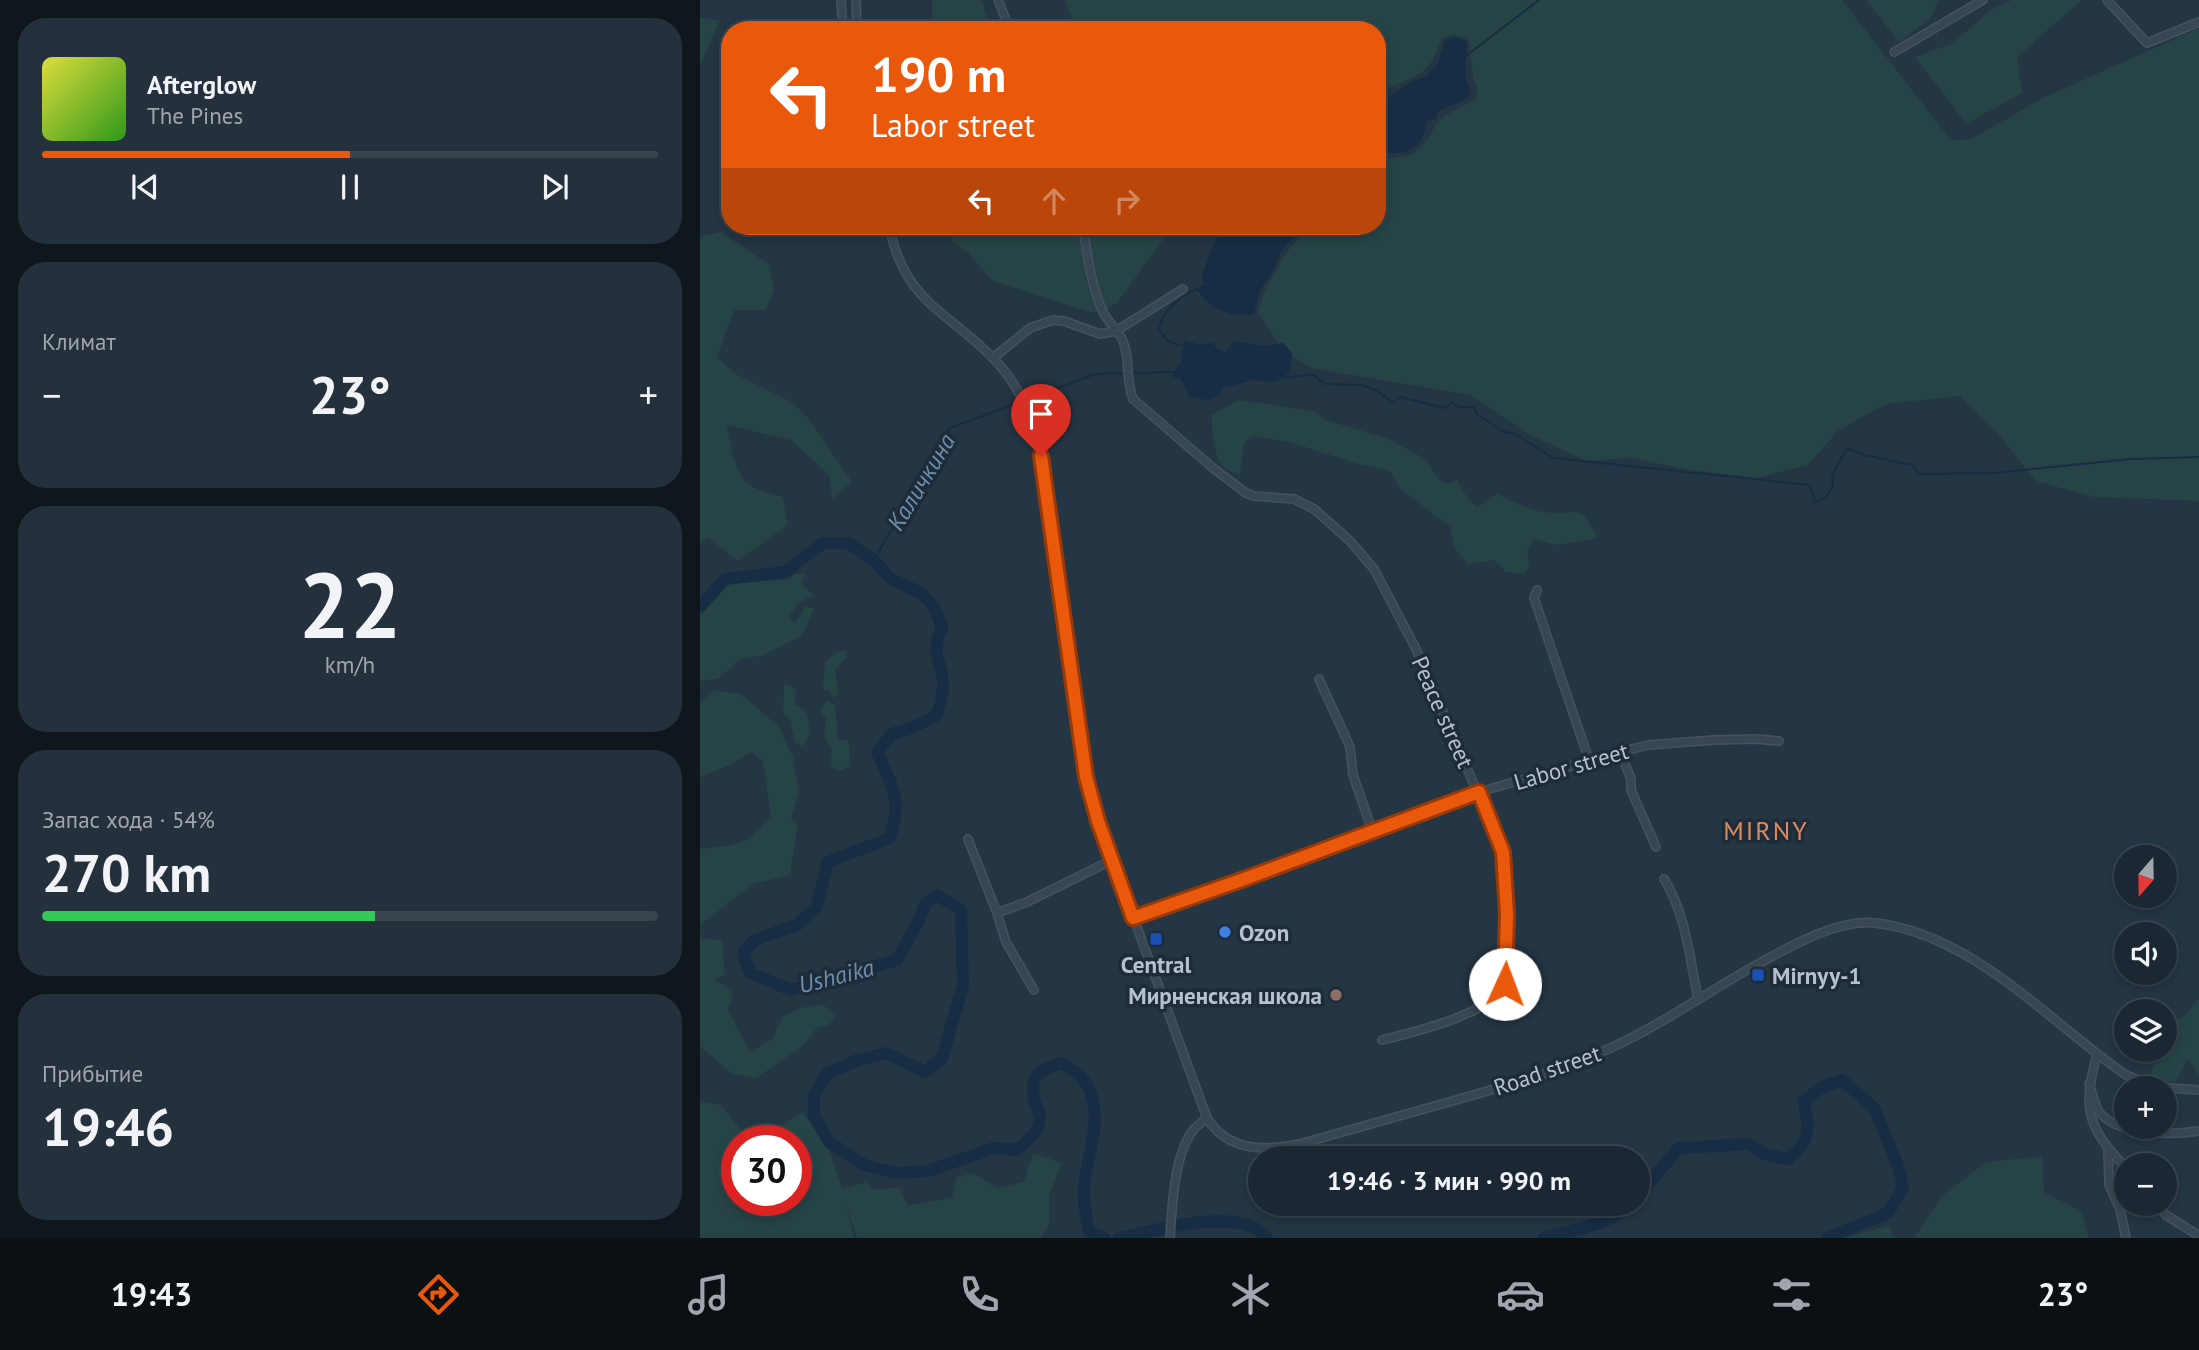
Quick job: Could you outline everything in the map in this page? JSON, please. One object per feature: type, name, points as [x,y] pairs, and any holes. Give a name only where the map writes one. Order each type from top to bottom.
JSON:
[{"type":"street","points":[[841,0],[842,21]]},
{"type":"street","points":[[856,0],[856,21]]},
{"type":"street","points":[[998,0],[1006,21]]},
{"type":"street","points":[[1894,52],[1983,0]]},
{"type":"street","points":[[2107,0],[2147,43],[2199,22]]},
{"type":"street","points":[[891,235],[897,257],[916,291],[993,358],[1019,391],[1034,423],[1041,456],[1086,777],[1098,821],[1207,1118],[1194,1129],[1185,1146],[1172,1211],[1170,1238]]},
{"type":"street","name":"Peace street","points":[[1085,235],[1103,313],[1123,340],[1127,355],[1129,391],[1133,399],[1226,479],[1254,496],[1284,498],[1304,503],[1328,519],[1374,569],[1415,647],[1503,852],[1507,914],[1503,989],[1491,1002],[1427,1028],[1382,1040]]},
{"type":"street","points":[[993,358],[1030,328],[1053,320],[1065,321],[1100,334],[1116,331],[1183,289]]},
{"type":"street","points":[[1537,590],[1534,598],[1589,761]]},
{"type":"street","points":[[1319,679],[1350,747],[1353,775],[1372,830]]},
{"type":"street","name":"Labor street","points":[[1133,918],[1479,792],[1620,752],[1648,745],[1688,742],[1756,739],[1779,741]]},
{"type":"street","points":[[1620,752],[1631,779],[1631,790],[1656,846]]},
{"type":"street","points":[[968,839],[1006,942],[1034,990]]},
{"type":"street","points":[[997,913],[1027,902],[1112,860]]},
{"type":"street","points":[[1664,879],[1676,902],[1684,929],[1698,999]]},
{"type":"street","name":"Road street","points":[[1207,1118],[1224,1137],[1238,1144],[1252,1148],[1276,1149],[1532,1079],[1600,1053],[1632,1037],[1786,948],[1840,926],[1874,923],[1922,934],[1958,949],[2126,1074],[2157,1087],[2199,1090]]},
{"type":"street","points":[[2097,1055],[2089,1083],[2091,1121],[2114,1155]]},
{"type":"street","points":[[2089,1083],[2098,1110],[2115,1124],[2131,1129],[2178,1134],[2199,1131]]},
{"type":"street","points":[[2108,1149],[2109,1185],[2120,1209],[2126,1238]]},
{"type":"street","points":[[2168,1216],[2199,1236]]},
{"type":"green space","points":[[932,0],[982,0],[988,21],[932,21]]},
{"type":"green space","points":[[1065,0],[1842,0],[1951,140],[1971,139],[2045,97],[2199,28],[2199,501],[2093,497],[2036,481],[1995,430],[1960,396],[1886,404],[1839,430],[1808,465],[1757,478],[1690,470],[1631,458],[1586,461],[1527,433],[1471,395],[1311,368],[1283,351],[1258,312],[1263,294],[1285,254],[1301,235],[1386,235],[1386,159],[1413,155],[1446,115],[1476,99],[1477,88],[1473,77],[1469,40],[1452,34],[1442,38],[1433,59],[1425,69],[1402,83],[1386,88],[1386,21],[1073,21]]},
{"type":"green space","points":[[1866,0],[1939,0],[1930,19],[1899,42]]},
{"type":"green space","points":[[2012,0],[2082,0],[2017,57],[2022,93],[1966,124],[1915,57],[1953,43],[1993,8]]},
{"type":"green space","points":[[700,18],[720,20],[700,65]]},
{"type":"green space","points":[[721,232],[721,235],[725,235],[770,265],[774,291],[765,310],[734,310],[717,357],[736,374],[792,402],[808,418],[852,482],[832,499],[829,475],[791,440],[727,425],[733,455],[742,477],[754,488],[783,497],[788,525],[738,561],[707,537],[700,544],[700,237]]},
{"type":"green space","points":[[953,235],[1167,235],[1117,303],[1093,313],[993,281],[967,252],[951,241]]},
{"type":"green space","points":[[1239,400],[1314,411],[1325,420],[1389,439],[1427,460],[1438,479],[1447,484],[1457,480],[1464,493],[1477,507],[1497,493],[1538,511],[1576,512],[1586,518],[1598,538],[1556,545],[1534,539],[1527,550],[1530,564],[1524,574],[1506,572],[1495,560],[1468,564],[1455,549],[1450,527],[1400,489],[1390,471],[1290,442],[1252,436],[1244,443],[1240,475],[1231,472],[1219,460],[1216,452],[1211,415]]},
{"type":"green space","points":[[806,573],[801,584],[814,595],[798,603],[788,618],[795,623],[806,606],[814,609],[802,636],[764,655],[739,660],[718,679],[700,681],[700,614],[726,584],[789,579],[795,574]]},
{"type":"green space","points":[[846,650],[847,657],[835,669],[838,695],[832,698],[829,690],[823,690],[825,662],[837,652]]},
{"type":"green space","points":[[786,684],[796,689],[795,704],[806,711],[811,732],[803,746],[795,743],[790,719],[783,713]]},
{"type":"green space","points":[[715,690],[741,694],[779,727],[793,757],[799,792],[791,820],[798,825],[790,875],[753,884],[700,925],[700,849],[729,845],[749,838],[771,817],[763,762],[752,752],[730,765],[700,777],[700,702]]},
{"type":"green space","points":[[827,700],[835,705],[838,739],[849,741],[850,766],[839,771],[830,766],[832,750],[824,737],[826,719],[820,710]]},
{"type":"green space","points":[[700,933],[703,939],[722,940],[725,974],[715,979],[733,992],[728,1010],[750,1052],[773,1038],[782,1017],[800,1008],[822,1004],[837,1015],[829,1025],[817,1028],[803,1046],[756,1078],[732,1074],[700,1046]]},
{"type":"green space","points":[[2199,998],[2199,1075],[2188,1059],[2177,1078],[2177,1076],[2150,1076],[2155,1062],[2177,1062],[2177,1021],[2184,1017]]},
{"type":"green space","points":[[700,1102],[721,1105],[737,1125],[721,1125],[721,1216],[812,1216],[812,1125],[782,1125],[802,1112],[827,1144],[842,1189],[866,1182],[873,1189],[900,1188],[908,1206],[952,1197],[957,1177],[974,1173],[997,1188],[1024,1182],[1033,1153],[1062,1163],[1049,1195],[1049,1225],[1041,1238],[857,1238],[846,1205],[854,1238],[700,1238]]},
{"type":"green space","points":[[2043,1156],[2044,1192],[2081,1211],[2089,1238],[1914,1238],[1942,1196],[1986,1162]]},
{"type":"green space","points":[[1889,1226],[1894,1238],[1843,1238]]},
{"type":"water","points":[[1456,37],[1467,42],[1465,76],[1470,90],[1467,99],[1437,112],[1436,119],[1426,121],[1422,137],[1415,147],[1403,152],[1386,153],[1386,97],[1427,76],[1438,63],[1445,40]]},
{"type":"water","points":[[1218,235],[1296,235],[1281,251],[1272,273],[1260,290],[1254,314],[1229,313],[1214,307],[1197,289],[1204,285],[1202,275]]},
{"type":"water","points":[[1184,340],[1200,345],[1213,342],[1217,350],[1226,352],[1234,341],[1266,346],[1283,343],[1292,353],[1290,371],[1274,382],[1253,380],[1223,388],[1220,394],[1209,400],[1190,397],[1180,378],[1173,377],[1173,372],[1181,362]]},
{"type":"waterway","name":"Каличкина","points":[[1466,56],[1539,0]]},
{"type":"waterway","name":"Каличкина","points":[[1182,346],[1168,340],[1159,329],[1173,304],[1197,289]]},
{"type":"waterway","name":"Каличкина","points":[[1134,373],[1173,372]]},
{"type":"waterway","name":"Каличкина","points":[[1030,398],[1095,374],[1123,373]]},
{"type":"waterway","points":[[1283,378],[1312,374],[1325,384],[1361,385],[1376,390],[1392,402],[1401,397],[1444,408],[1452,403],[1459,407],[1474,407],[1477,414],[1502,431],[1515,434],[1553,458],[1810,485],[1815,502],[1826,497],[1833,487],[1832,476],[1847,448],[1864,455],[1912,465],[1920,474],[1994,473],[2131,459],[2199,457]]},
{"type":"waterway","name":"Каличкина","points":[[874,560],[950,428],[1018,403]]},
{"type":"waterway","name":"Ushaika","points":[[700,607],[725,579],[785,572],[823,543],[848,543],[874,560],[891,579],[921,593],[934,607],[942,627],[936,650],[943,681],[937,715],[912,728],[892,734],[877,752],[894,794],[894,825],[890,838],[828,862],[816,908],[797,925],[755,940],[743,952],[750,973],[791,990],[897,960],[925,904],[937,895],[961,910],[963,985],[942,1058],[925,1072],[886,1053],[855,1061],[827,1074],[814,1095],[814,1116],[829,1142],[864,1165],[897,1173],[928,1171],[994,1148],[1017,1150],[1032,1136],[1039,1124],[1040,1117],[1033,1093],[1034,1080],[1041,1072],[1062,1063],[1080,1076],[1089,1088],[1093,1101],[1094,1130],[1084,1187],[1084,1203],[1089,1231],[1104,1238]]},
{"type":"waterway","name":"Ushaika","points":[[1650,1181],[1679,1148],[1749,1144],[1764,1154],[1788,1159],[1801,1146],[1807,1134],[1804,1101],[1822,1087],[1842,1080],[1874,1108],[1897,1163],[1903,1188],[1888,1213],[1827,1238]]},
{"type":"waterway","name":"Ushaika","points":[[1544,1238],[1578,1230],[1614,1216]]},
{"type":"waterway","name":"Ushaika","points":[[1119,1238],[1174,1226],[1218,1221],[1255,1228],[1267,1238]]},
{"type":"place","name":"Ozon","points":[[1225,932]]},
{"type":"place","name":"Central","points":[[1156,939]]},
{"type":"place","name":"Mirnyy-1","points":[[1758,975]]},
{"type":"place","name":"Мирненская школа","points":[[1336,995]]},
{"type":"district","name":"MIRNY","points":[[1766,830]]},
{"type":"route","points":[[1041,456],[1086,777],[1098,821],[1133,918],[1479,792],[1503,852],[1507,914],[1505,984]]}]
